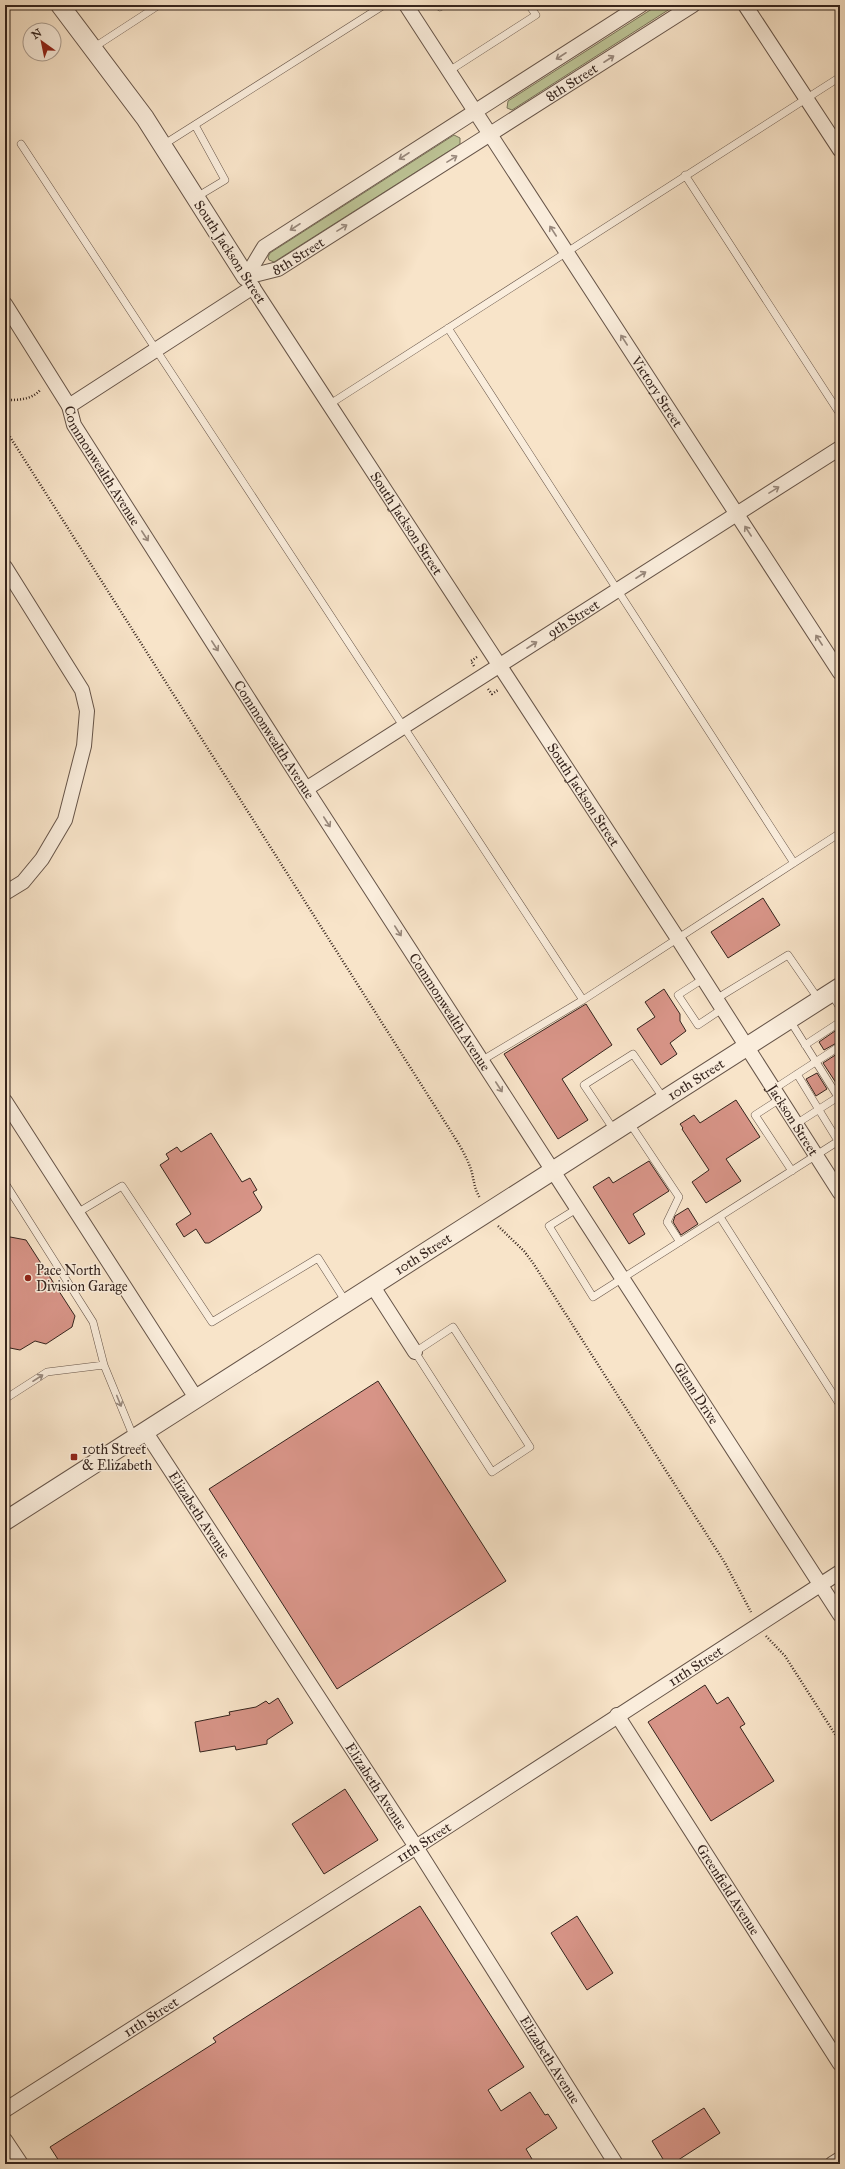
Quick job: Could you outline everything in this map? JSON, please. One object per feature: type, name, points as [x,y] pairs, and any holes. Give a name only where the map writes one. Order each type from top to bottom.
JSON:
[{"type":"street","name":"South Jackson Street","points":[[60,5],[145,118],[249,282],[678,939],[746,1047]]},
{"type":"street","name":"Victory Street","points":[[406,5],[840,673]]},
{"type":"street","name":"8th Street","points":[[249,282],[264,247],[641,5]]},
{"type":"street","name":"8th Street","points":[[69,406],[156,350],[249,282],[278,269],[491,135],[693,5]]},
{"type":"street","points":[[745,5],[840,150]]},
{"type":"street","name":"Commonwealth Avenue","points":[[5,304],[69,406],[74,425],[306,789],[553,1170]]},
{"type":"street","name":"9th Street","points":[[306,789],[840,448]]},
{"type":"street","points":[[5,567],[82,690],[87,711],[84,746],[65,820],[42,859],[23,882],[5,893]]},
{"type":"street","name":"10th Street","points":[[5,1521],[830,993]]},
{"type":"street","name":"Jackson Street","points":[[746,1047],[840,1193]]},
{"type":"street","points":[[5,1101],[196,1398]]},
{"type":"street","name":"Glenn Drive","points":[[553,1170],[840,1615]]},
{"type":"street","points":[[372,1285],[414,1352]]},
{"type":"street","name":"Elizabeth Avenue","points":[[139,1435],[416,1847],[616,2164]]},
{"type":"street","name":"11th Street","points":[[5,2110],[416,1847],[617,1715],[840,1572]]},
{"type":"street","name":"Greenfield Avenue","points":[[617,1715],[840,2064]]},
{"type":"street","points":[[5,2140],[20,2164]]},
{"type":"street","points":[[832,2164],[840,2158]]},
{"type":"lane","points":[[93,48],[159,5]]},
{"type":"lane","points":[[162,146],[384,5]]},
{"type":"lane","points":[[449,71],[536,15],[529,5]]},
{"type":"lane","points":[[330,404],[840,77]]},
{"type":"lane","points":[[195,125],[225,180],[195,198]]},
{"type":"lane","points":[[20,144],[583,1000]]},
{"type":"lane","points":[[685,175],[840,414]]},
{"type":"lane","points":[[448,328],[619,590],[794,863]]},
{"type":"lane","points":[[481,1061],[583,1000],[840,833]]},
{"type":"lane","points":[[703,979],[678,995],[698,1025],[719,1004],[788,955],[830,993],[840,1008]]},
{"type":"lane","points":[[789,1019],[838,1097],[796,1124]]},
{"type":"lane","points":[[805,1045],[840,1022]]},
{"type":"lane","points":[[792,1171],[755,1115],[797,1074],[840,1046]]},
{"type":"lane","points":[[664,1099],[633,1054],[584,1085],[622,1126],[678,1197],[667,1222],[680,1242]]},
{"type":"lane","points":[[578,1208],[549,1226],[593,1296],[839,1141],[797,1074]]},
{"type":"lane","points":[[5,1183],[93,1322],[104,1365],[139,1435]]},
{"type":"lane","points":[[77,1213],[122,1186],[212,1322],[318,1258],[346,1302]]},
{"type":"lane","points":[[720,1217],[840,1405]]},
{"type":"lane","points":[[453,1327],[530,1447],[492,1472],[414,1352],[453,1327]]},
{"type":"lane","points":[[5,1399],[47,1372],[104,1365]]},
{"type":"path","points":[[5,400],[20,400],[36,395],[51,378]]},
{"type":"path","points":[[5,429],[457,1141],[467,1161],[480,1199]]},
{"type":"path","points":[[471,661],[479,656]]},
{"type":"path","points":[[492,694],[500,689]]},
{"type":"path","points":[[497,1225],[524,1251],[533,1264],[725,1563],[753,1615]]},
{"type":"path","points":[[764,1633],[785,1656],[840,1742]]},
{"type":"green space","points":[[658,5],[676,5],[512,110],[507,108],[508,101]]},
{"type":"green space","points":[[454,135],[460,138],[460,144],[274,262],[269,260],[268,257],[270,253]]},
{"type":"building","points":[[763,898],[780,925],[728,958],[711,932]]},
{"type":"building","points":[[664,989],[680,1014],[680,1021],[686,1031],[670,1043],[677,1054],[661,1065],[637,1029],[655,1017],[645,1002]]},
{"type":"building","points":[[586,1004],[612,1045],[562,1079],[588,1120],[558,1139],[504,1054]]},
{"type":"building","points":[[835,1031],[840,1041],[824,1050],[819,1042]]},
{"type":"building","points":[[840,1052],[840,1089],[823,1063]]},
{"type":"building","points":[[817,1073],[827,1089],[816,1096],[806,1079]]},
{"type":"building","points":[[736,1100],[760,1137],[726,1159],[741,1181],[706,1203],[692,1182],[709,1170],[680,1124],[694,1115],[700,1123]]},
{"type":"building","points":[[211,1133],[242,1182],[250,1178],[257,1190],[253,1192],[262,1207],[260,1211],[209,1243],[205,1243],[196,1229],[184,1237],[176,1224],[191,1214],[160,1165],[169,1159],[166,1154],[177,1147],[181,1152]]},
{"type":"building","points":[[649,1161],[669,1191],[633,1214],[645,1234],[629,1244],[593,1187],[609,1177],[613,1183]]},
{"type":"building","points":[[688,1208],[698,1224],[681,1235],[673,1222],[675,1216]]},
{"type":"building","name":"Pace North Division Garage","points":[[5,1236],[26,1240],[75,1316],[72,1327],[46,1344],[35,1341],[20,1350],[5,1347]]},
{"type":"building","points":[[378,1381],[506,1581],[337,1689],[209,1489]]},
{"type":"building","points":[[705,1685],[717,1704],[728,1697],[745,1724],[740,1727],[774,1781],[711,1821],[648,1722]]},
{"type":"building","points":[[278,1698],[293,1723],[267,1740],[267,1744],[236,1750],[235,1746],[200,1752],[195,1722],[230,1715],[229,1712],[256,1707],[266,1701],[269,1704]]},
{"type":"building","points":[[345,1789],[378,1840],[324,1874],[292,1824]]},
{"type":"building","points":[[420,1906],[524,2067],[488,2090],[501,2111],[530,2092],[545,2115],[548,2114],[557,2128],[526,2149],[535,2164],[61,2164],[50,2147],[216,2042],[213,2038]]},
{"type":"building","points":[[577,1916],[613,1973],[587,1990],[551,1933]]},
{"type":"building","points":[[704,2108],[720,2133],[672,2164],[666,2164],[652,2141]]},
{"type":"place","name":"Pace North Division Garage","points":[[28,1278]]},
{"type":"place","name":"10th Street & Elizabeth","points":[[74,1457]]}]
